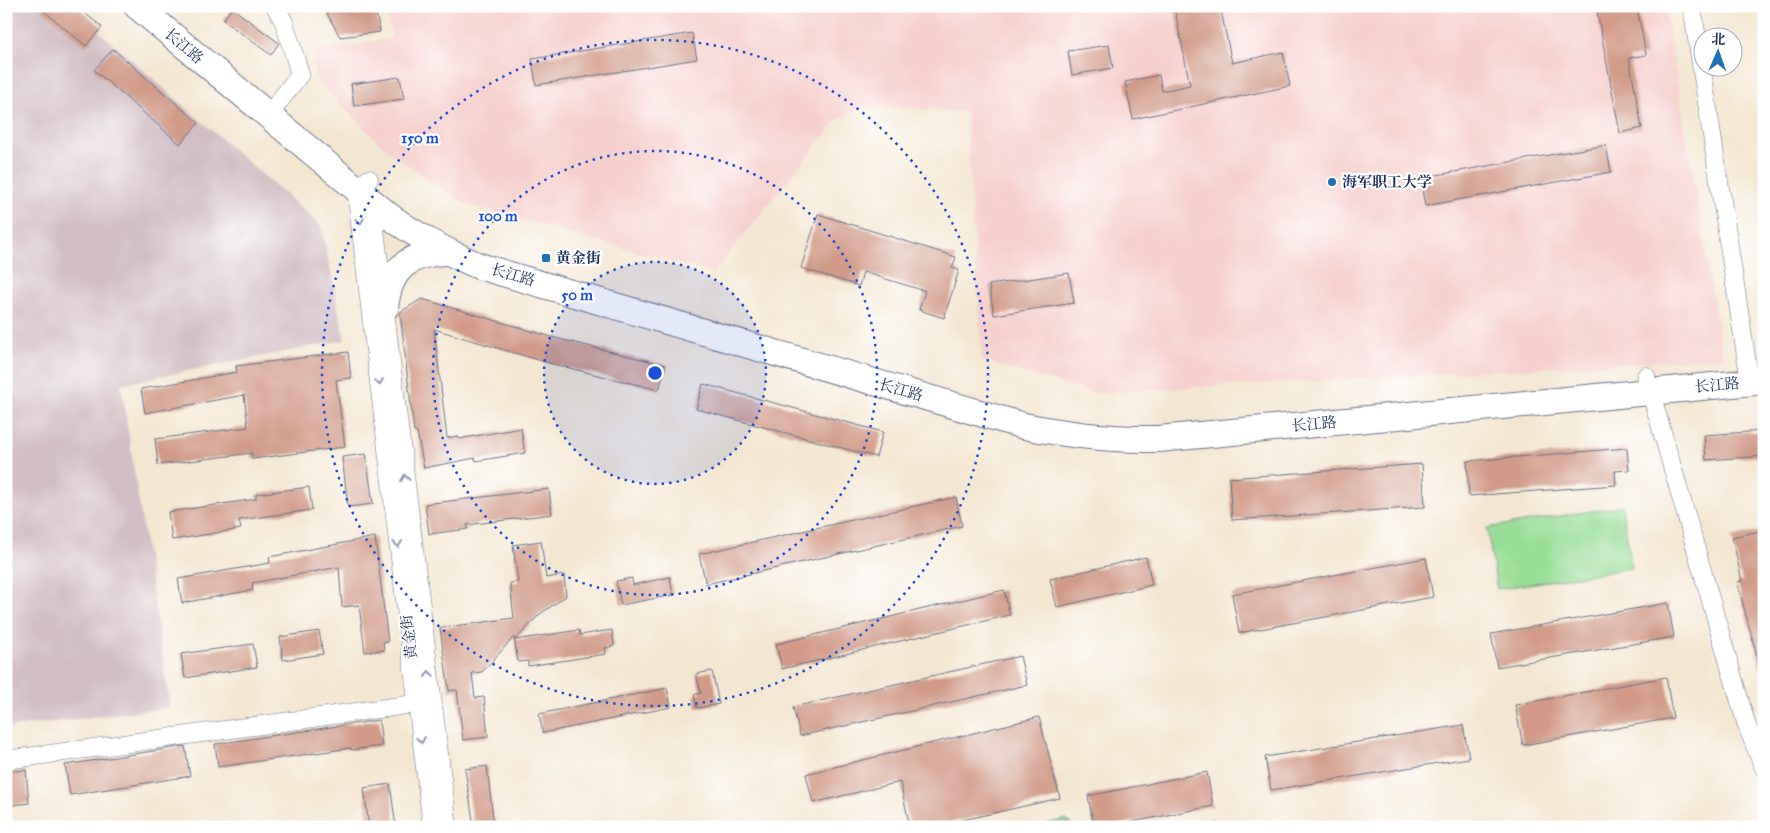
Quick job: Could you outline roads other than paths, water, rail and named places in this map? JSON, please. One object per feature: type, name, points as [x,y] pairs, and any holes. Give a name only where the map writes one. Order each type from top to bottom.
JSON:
[{"type":"highway","name":"长江路","points":[[136,6],[273,110]]},
{"type":"highway","name":"长江路","points":[[161,6],[273,110],[417,236],[445,252],[479,266],[1006,421],[1066,435],[1113,440],[1159,439],[1756,373]]},
{"type":"highway","name":"长江路","points":[[366,190],[451,237],[484,251],[1018,408],[1069,419],[1116,423],[1157,423],[1649,384]]},
{"type":"highway","points":[[385,308],[386,292],[392,278],[401,268],[414,258],[428,253],[445,252]]},
{"type":"street","points":[[273,110],[300,74],[286,14],[275,6]]},
{"type":"street","points":[[1692,6],[1756,373]]},
{"type":"street","name":"黄金街","points":[[366,190],[385,308],[425,703],[432,827]]},
{"type":"street","name":"黄金街","points":[[366,190],[425,703],[448,827]]},
{"type":"street","points":[[1649,384],[1747,726],[1764,768]]},
{"type":"street","points":[[6,760],[425,703]]},
{"type":"place","name":"海军职工大学","points":[[1332,182]]},
{"type":"place","name":"黄金街","points":[[546,258]]}]
